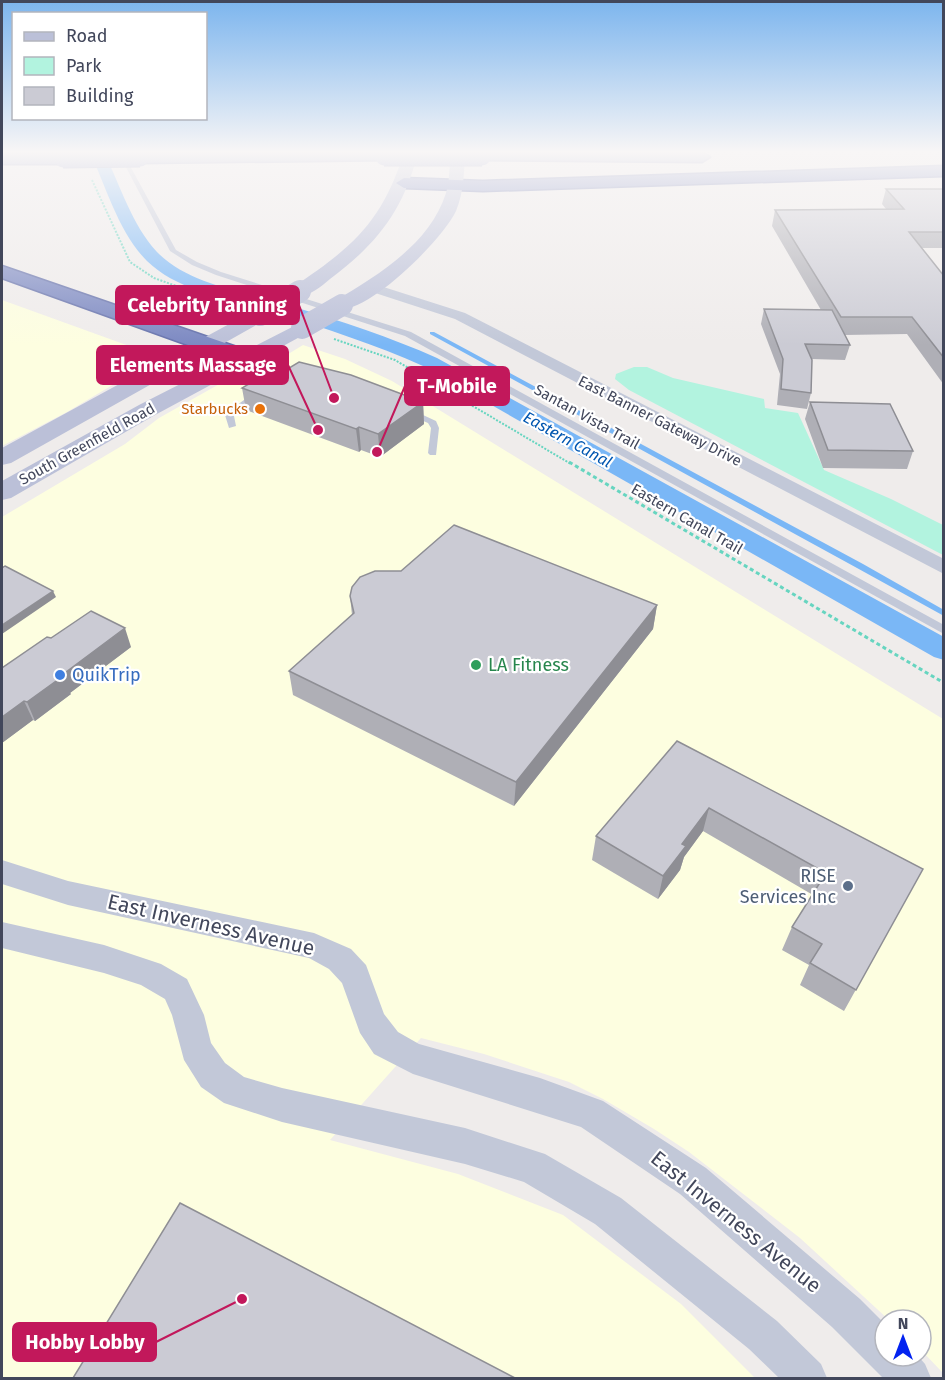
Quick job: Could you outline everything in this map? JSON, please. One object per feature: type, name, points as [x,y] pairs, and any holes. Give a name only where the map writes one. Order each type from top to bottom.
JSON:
[{"type":"highway","points":[[2,272],[246,357]]},
{"type":"main road","name":"South Greenfield Road","points":[[2,458],[207,344],[255,313],[300,291],[358,247],[385,216]]},
{"type":"main road","name":"South Greenfield Road","points":[[2,492],[302,328],[371,287],[425,242],[443,216]]},
{"type":"street","name":"East Banner Gateway Drive","points":[[371,287],[460,316],[944,568]]},
{"type":"street","name":"East Inverness Avenue","points":[[2,872],[68,893],[314,946],[340,960],[355,975],[371,1022],[386,1043],[413,1058],[540,1095],[591,1113],[693,1181],[846,1313],[873,1340]]},
{"type":"street","points":[[2,935],[141,971],[176,989],[188,1015],[196,1049],[213,1075],[236,1091],[282,1105],[465,1146],[532,1167],[608,1211],[763,1335],[807,1378]]},
{"type":"lane","name":"Santan Vista Trail","points":[[154,216],[173,251],[188,262],[408,334],[944,630]]},
{"type":"lane","points":[[232,426],[229,415],[265,390]]},
{"type":"lane","points":[[401,410],[432,421],[435,428],[433,453]]},
{"type":"path","points":[[109,216],[130,262],[154,278],[181,290],[255,313]]},
{"type":"path","name":"Eastern Canal Trail","points":[[302,328],[395,360],[944,683]]},
{"type":"shaded area","points":[[2,300],[154,355],[153,361],[67,412],[2,446]]},
{"type":"shaded area","points":[[303,345],[345,359],[392,381],[943,719],[943,1373],[933,1363],[933,1308],[876,1308],[800,1238],[689,1152],[603,1099],[569,1082],[484,1054],[421,1038],[330,1140],[458,1174],[563,1215],[681,1304],[755,1378],[2,1378],[2,517],[125,444],[159,418],[239,373],[285,356]]},
{"type":"green space","points":[[634,367],[647,367],[673,378],[764,399],[765,408],[798,413],[824,470],[943,525],[943,555],[629,390],[615,379],[616,374]]},
{"type":"building","points":[[779,216],[944,216],[944,232],[909,232],[944,276],[944,358],[912,317],[841,317]]},
{"type":"building","points":[[764,309],[832,310],[850,345],[805,344],[812,360],[811,393],[781,389],[783,359]]},
{"type":"building","points":[[299,362],[351,375],[423,402],[378,434],[359,427],[356,429],[242,388],[272,370],[281,373]]},
{"type":"building","points":[[810,402],[890,404],[913,451],[828,450]]},
{"type":"building","name":"LA Fitness","points":[[454,525],[657,605],[516,782],[289,671],[354,613],[350,596],[352,587],[360,577],[375,571],[401,571]]},
{"type":"building","points":[[5,566],[53,591],[2,625],[2,568]]},
{"type":"building","points":[[91,611],[125,628],[63,676],[2,717],[2,668],[47,637],[51,638]]},
{"type":"building","name":"RISE Services Inc","points":[[677,741],[923,869],[856,990],[810,963],[822,944],[792,927],[826,873],[709,808],[682,844],[686,846],[663,876],[596,836]]},
{"type":"building","points":[[180,1203],[515,1378],[73,1378]]},
{"type":"waterway","name":"Eastern Canal","points":[[127,216],[153,257],[180,275],[213,288],[356,332],[430,362],[944,650]]},
{"type":"waterway","points":[[432,333],[944,614]]},
{"type":"place","name":"Celebrity Tanning","points":[[334,398]]},
{"type":"place","name":"Starbucks","points":[[260,409]]},
{"type":"place","name":"Elements Massage","points":[[318,430]]},
{"type":"place","name":"T-Mobile","points":[[377,452]]},
{"type":"place","name":"LA Fitness","points":[[476,665]]},
{"type":"place","name":"QuikTrip","points":[[60,675]]},
{"type":"place","name":"RISE Services Inc","points":[[848,886]]},
{"type":"place","name":"Hobby Lobby","points":[[242,1299]]}]
